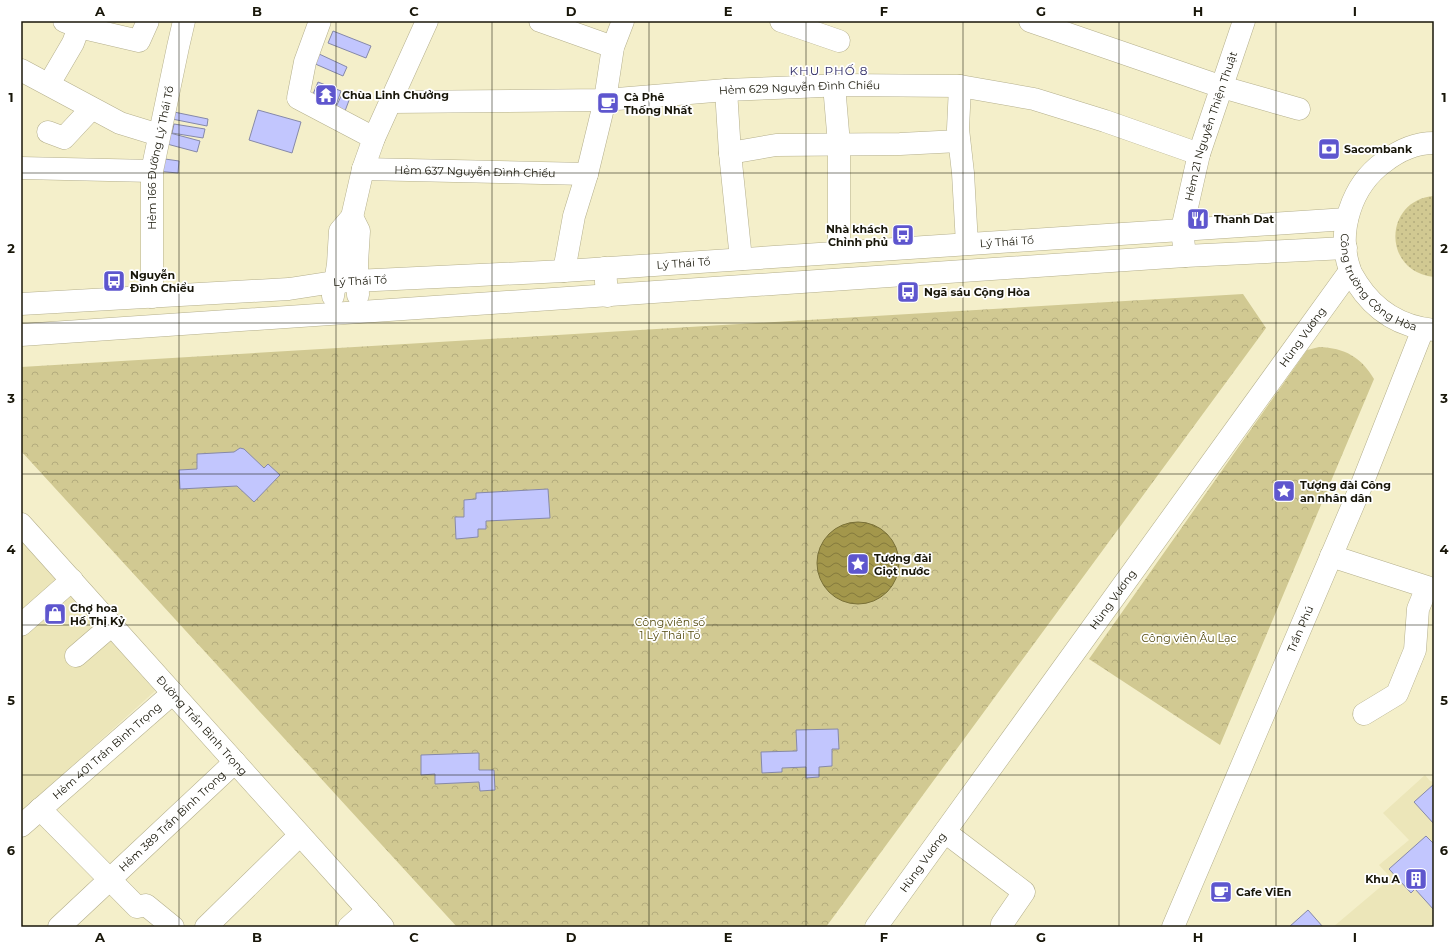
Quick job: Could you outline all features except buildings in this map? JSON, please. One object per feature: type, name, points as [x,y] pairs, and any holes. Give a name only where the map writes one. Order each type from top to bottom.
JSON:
[{"type":"main road","points":[[49,84],[73,43],[72,24],[139,41],[148,21]]},
{"type":"main road","name":"Hẻm 166 Đường Lý Thái Tổ","points":[[152,297],[152,170],[184,21]]},
{"type":"main road","points":[[320,21],[305,62],[298,98],[374,138]]},
{"type":"main road","points":[[331,314],[334,282],[338,264],[340,231],[352,217],[363,169],[374,138],[427,21]]},
{"type":"main road","points":[[540,21],[613,47]]},
{"type":"main road","points":[[564,271],[574,216],[605,100],[613,47],[623,21]]},
{"type":"main road","points":[[781,21],[839,41]]},
{"type":"main road","points":[[1030,21],[1222,87],[1299,109]]},
{"type":"main road","name":"Hẻm 21 Nguyễn Thiện Thuật","points":[[1185,256],[1182,229],[1199,154],[1244,21]]},
{"type":"main road","points":[[21,70],[49,84],[91,109],[120,123],[159,135]]},
{"type":"main road","points":[[834,85],[840,144],[839,252]]},
{"type":"main road","name":"Hẻm 629 Nguyễn Ðình Chiểu","points":[[390,102],[605,100],[726,90],[834,85],[960,86],[1034,99],[1105,121],[1199,154]]},
{"type":"main road","points":[[960,86],[958,129],[963,173],[967,244]]},
{"type":"main road","points":[[726,90],[730,153],[740,259]]},
{"type":"main road","points":[[48,132],[64,138],[91,109]]},
{"type":"main road","points":[[730,153],[776,145],[900,144],[959,141]]},
{"type":"main road","name":"Công trường Cộng Hòa","points":[[1428,330],[1405,324],[1389,316],[1375,305],[1363,292],[1350,271],[1345,233],[1347,219],[1353,200],[1362,183],[1376,168],[1392,156],[1410,147],[1434,143]]},
{"type":"main road","points":[[21,168],[152,170]]},
{"type":"main road","name":"Hẻm 637 Nguyễn Ðình Chiểu","points":[[363,169],[586,174]]},
{"type":"main road","points":[[352,217],[359,231],[357,263],[357,312]]},
{"type":"main road","name":"Lý Thái Tổ","points":[[21,304],[290,288],[334,282],[564,271],[1347,219]]},
{"type":"main road","points":[[21,334],[607,296],[1185,256],[1346,248]]},
{"type":"main road","points":[[605,268],[607,296]]},
{"type":"main road","name":"Hùng Vương","points":[[876,927],[1350,271]]},
{"type":"main road","name":"Trần Phú","points":[[1173,927],[1428,330]]},
{"type":"main road","name":"Đường Trần Bình Trọng","points":[[25,536],[72,580],[383,927]]},
{"type":"main road","points":[[1331,556],[1427,587],[1418,609],[1415,650],[1397,694],[1364,714]]},
{"type":"main road","points":[[21,625],[72,580]]},
{"type":"main road","points":[[76,656],[112,625]]},
{"type":"main road","name":"Hẻm 401 Trần Bình Trọng","points":[[21,826],[173,693]]},
{"type":"main road","name":"Hẻm 389 Trần Bình Trọng","points":[[59,927],[235,762]]},
{"type":"main road","points":[[40,809],[137,907],[146,905],[173,927]]},
{"type":"main road","points":[[945,832],[1024,892],[1002,924],[1003,927]]},
{"type":"main road","points":[[206,927],[300,835]]},
{"type":"main road","points":[[349,927],[368,910]]},
{"type":"shaded area","name":"Chợ hoa Hồ Thị Kỷ","points":[[21,538],[155,691],[21,812]]},
{"type":"shaded area","points":[[1425,775],[1430,781],[1434,782],[1434,927],[1333,927],[1391,878],[1379,865],[1409,840],[1383,813]]},
{"type":"green space","points":[[1434,196],[1434,277],[1417,272],[1405,263],[1398,250],[1395,236],[1398,222],[1405,210],[1417,200]]},
{"type":"green space","name":"Công viên số 1 Lý Thái Tổ","points":[[1243,294],[1266,328],[826,927],[457,927],[21,451],[21,367]]},
{"type":"green space","name":"Công viên Âu Lạc","points":[[1319,347],[1337,349],[1358,359],[1374,379],[1220,745],[1089,659],[1307,350]]},
{"type":"water","points":[[858,522],[874,525],[887,534],[896,547],[899,563],[896,579],[887,592],[874,601],[858,604],[842,601],[829,592],[820,579],[817,563],[820,547],[829,534],[842,525]]},
{"type":"place","name":"Chùa Linh Chưởng","points":[[326,95]]},
{"type":"place","name":"Cà Phê Thống Nhất","points":[[608,103]]},
{"type":"place","name":"Sacombank","points":[[1329,149]]},
{"type":"place","name":"Thanh Dat","points":[[1198,219]]},
{"type":"place","name":"Nhà khách Chỉnh phủ","points":[[903,235]]},
{"type":"place","name":"Nguyễn Đình Chiểu","points":[[114,281]]},
{"type":"place","name":"Ngã sáu Cộng Hòa","points":[[908,292]]},
{"type":"place","name":"Tượng đài Công an nhân dân","points":[[1284,491]]},
{"type":"place","name":"Tượng đài Giọt nước","points":[[858,564]]},
{"type":"place","name":"Chợ hoa Hồ Thị Kỷ","points":[[55,614]]},
{"type":"place","name":"Khu A","points":[[1416,879]]},
{"type":"place","name":"Cafe ViEn","points":[[1221,892]]},
{"type":"district","name":"KHU PHỐ 8","points":[[829,70]]}]
